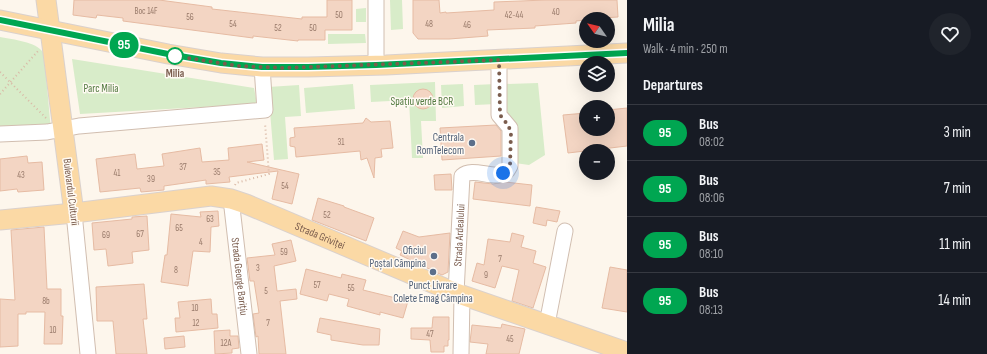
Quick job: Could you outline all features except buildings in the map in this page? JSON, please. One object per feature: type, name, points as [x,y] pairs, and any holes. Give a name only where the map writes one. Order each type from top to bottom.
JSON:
[{"type":"main road","name":"Bulevardul Culturii","points":[[46,0],[57,126],[74,213]]},
{"type":"main road","points":[[0,20],[168,54],[221,63],[262,67],[376,65],[627,53]]},
{"type":"main road","name":"Strada Griviței","points":[[0,220],[74,213],[200,197],[211,196],[231,199],[459,294],[627,352]]},
{"type":"street","points":[[376,0],[376,65]]},
{"type":"street","name":"Strada Ardealului","points":[[461,354],[459,294],[462,176],[465,173],[470,172],[497,175],[507,171],[510,166],[510,128],[500,115],[499,60]]},
{"type":"street","points":[[0,134],[47,132],[57,126],[79,126],[264,110],[262,67]]},
{"type":"street","name":"Strada George Barițiu","points":[[231,199],[249,354]]},
{"type":"street","name":"Bulevardul Culturii","points":[[74,213],[88,354]]},
{"type":"street","points":[[547,324],[565,231]]},
{"type":"path","points":[[0,94],[40,48]]},
{"type":"path","points":[[0,72],[57,126]]},
{"type":"path","points":[[231,199],[236,183],[269,174],[264,110]]},
{"type":"green space","points":[[390,0],[402,0],[403,29],[391,30]]},
{"type":"green space","points":[[366,8],[366,22],[356,22],[356,9]]},
{"type":"green space","points":[[328,34],[365,34],[366,43],[328,44]]},
{"type":"green space","points":[[0,37],[30,43],[44,53],[51,131],[0,134]]},
{"type":"green space","name":"Parc Milia","points":[[72,59],[254,88],[257,104],[80,114]]},
{"type":"green space","name":"Spațiu verde BCR","points":[[435,82],[436,121],[421,121],[423,158],[412,158],[409,100],[371,102],[370,85]]},
{"type":"green space","points":[[538,83],[545,155],[529,165],[515,163],[508,121],[505,84]]},
{"type":"green space","points":[[353,84],[355,109],[306,113],[304,88]]},
{"type":"green space","points":[[463,84],[464,106],[442,108],[441,85]]},
{"type":"green space","points":[[496,84],[496,104],[475,105],[474,85]]},
{"type":"green space","points":[[299,85],[301,116],[285,117],[288,159],[274,160],[268,87]]},
{"type":"bus line","name":"95","points":[[0,20],[168,54],[239,66],[284,68],[376,65],[627,53]]},
{"type":"place","name":"Milia","points":[[175,56]]},
{"type":"place","name":"Centrala RomTelecom","points":[[472,143]]},
{"type":"place","name":"Oficiul Poștal Câmpina","points":[[434,256]]},
{"type":"place","name":"Punct Livrare Colete Emag Câmpina","points":[[433,272]]},
{"type":"route","points":[[175,56],[239,66],[284,68],[499,60],[500,115],[502,120],[510,128],[511,132],[510,166],[507,171],[503,173]]}]
